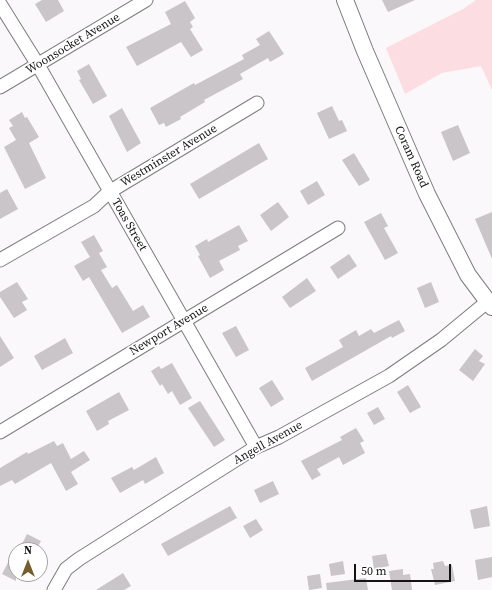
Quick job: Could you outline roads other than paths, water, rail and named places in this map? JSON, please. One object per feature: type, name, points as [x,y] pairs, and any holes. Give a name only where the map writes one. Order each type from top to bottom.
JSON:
[{"type":"street","name":"Woonsocket Avenue","points":[[0,87],[146,0]]},
{"type":"street","name":"Coram Road","points":[[345,0],[365,51],[428,194],[468,275],[490,304]]},
{"type":"street","name":"Toas Street","points":[[0,4],[38,65],[256,447]]},
{"type":"street","name":"Westminster Avenue","points":[[0,260],[94,206],[110,192],[257,103]]},
{"type":"street","name":"Newport Avenue","points":[[0,432],[338,228]]},
{"type":"street","name":"Angell Avenue","points":[[54,590],[66,569],[78,559],[256,447],[279,437],[389,376],[490,304]]}]
